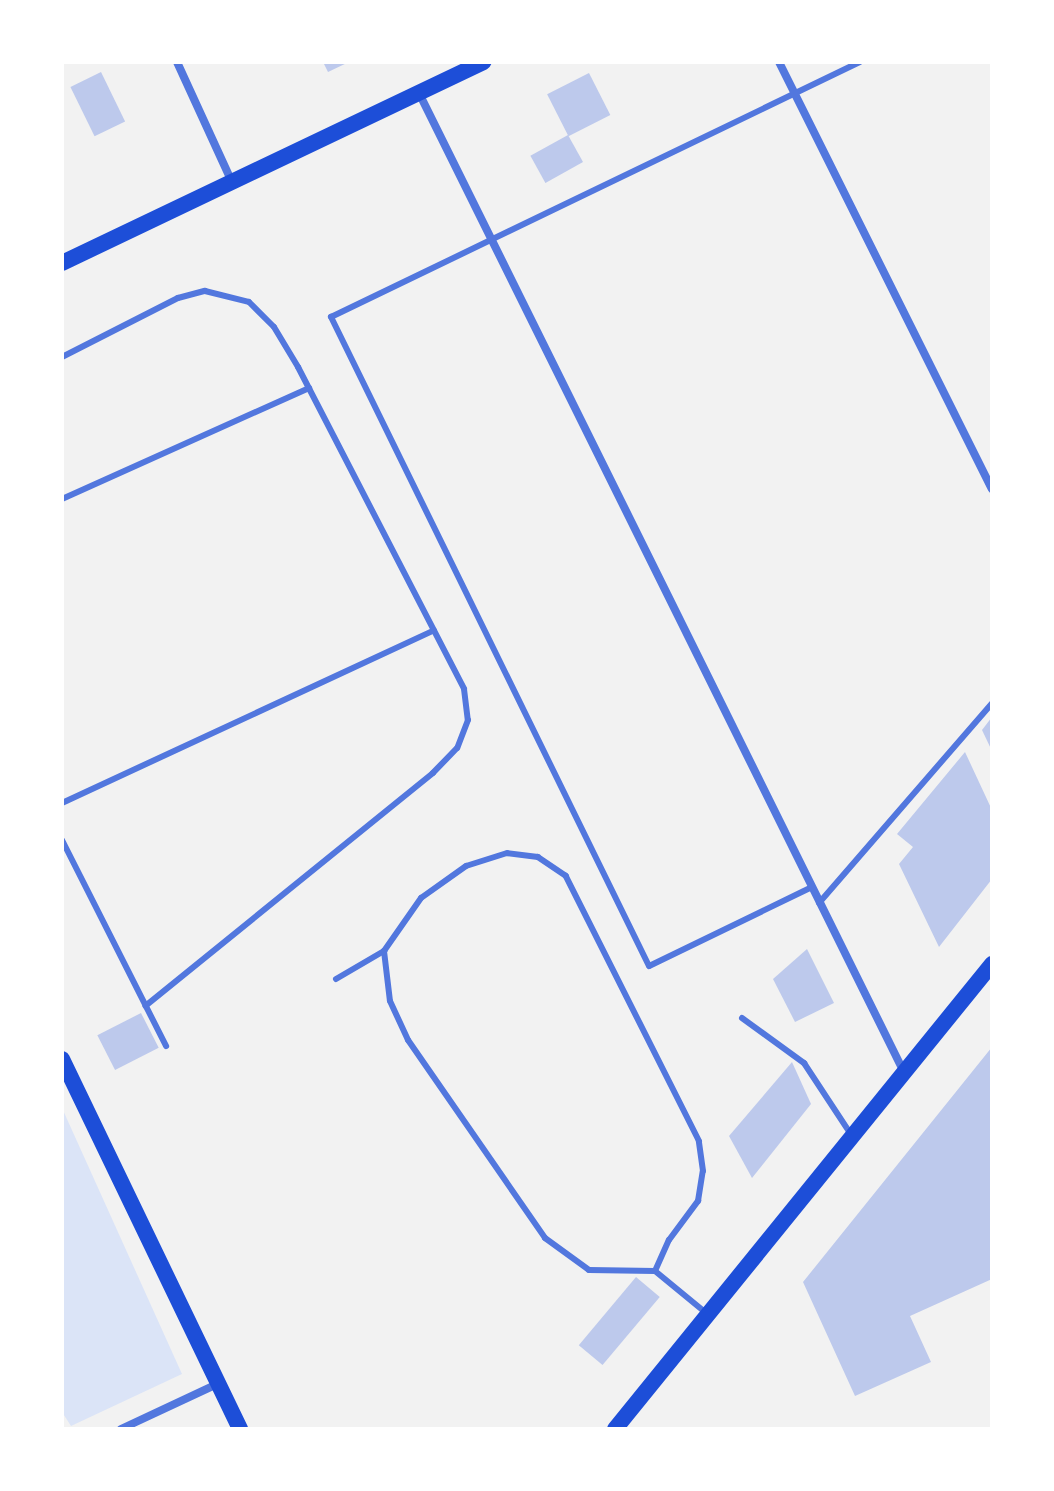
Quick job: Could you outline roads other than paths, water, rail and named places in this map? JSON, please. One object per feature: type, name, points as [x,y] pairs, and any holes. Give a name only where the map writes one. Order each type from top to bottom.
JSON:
[{"type":"main road","points":[[62,263],[484,62]]},
{"type":"main road","points":[[615,1429],[992,964]]},
{"type":"main road","points":[[62,1059],[240,1429]]},
{"type":"street","points":[[177,62],[232,182]]},
{"type":"street","points":[[779,62],[992,489]]},
{"type":"street","points":[[419,92],[904,1072]]},
{"type":"street","points":[[121,1429],[217,1384]]},
{"type":"lane","points":[[812,887],[649,966],[331,317],[490,237],[860,62]]},
{"type":"lane","points":[[62,357],[178,298],[205,291],[231,293],[249,302],[274,327],[309,388],[464,689],[468,720],[457,748],[433,773],[145,1006]]},
{"type":"lane","points":[[62,499],[309,388]]},
{"type":"lane","points":[[62,803],[434,630]]},
{"type":"lane","points":[[819,903],[992,703]]},
{"type":"lane","points":[[62,840],[166,1046]]},
{"type":"lane","points":[[336,979],[384,951],[421,898],[466,866],[507,853],[538,857],[566,876],[699,1141],[703,1171],[698,1201],[669,1240],[655,1271]]},
{"type":"lane","points":[[384,951],[390,1001],[408,1040],[545,1238],[589,1270],[655,1271],[708,1315]]},
{"type":"lane","points":[[742,1018],[804,1063],[852,1136]]}]
